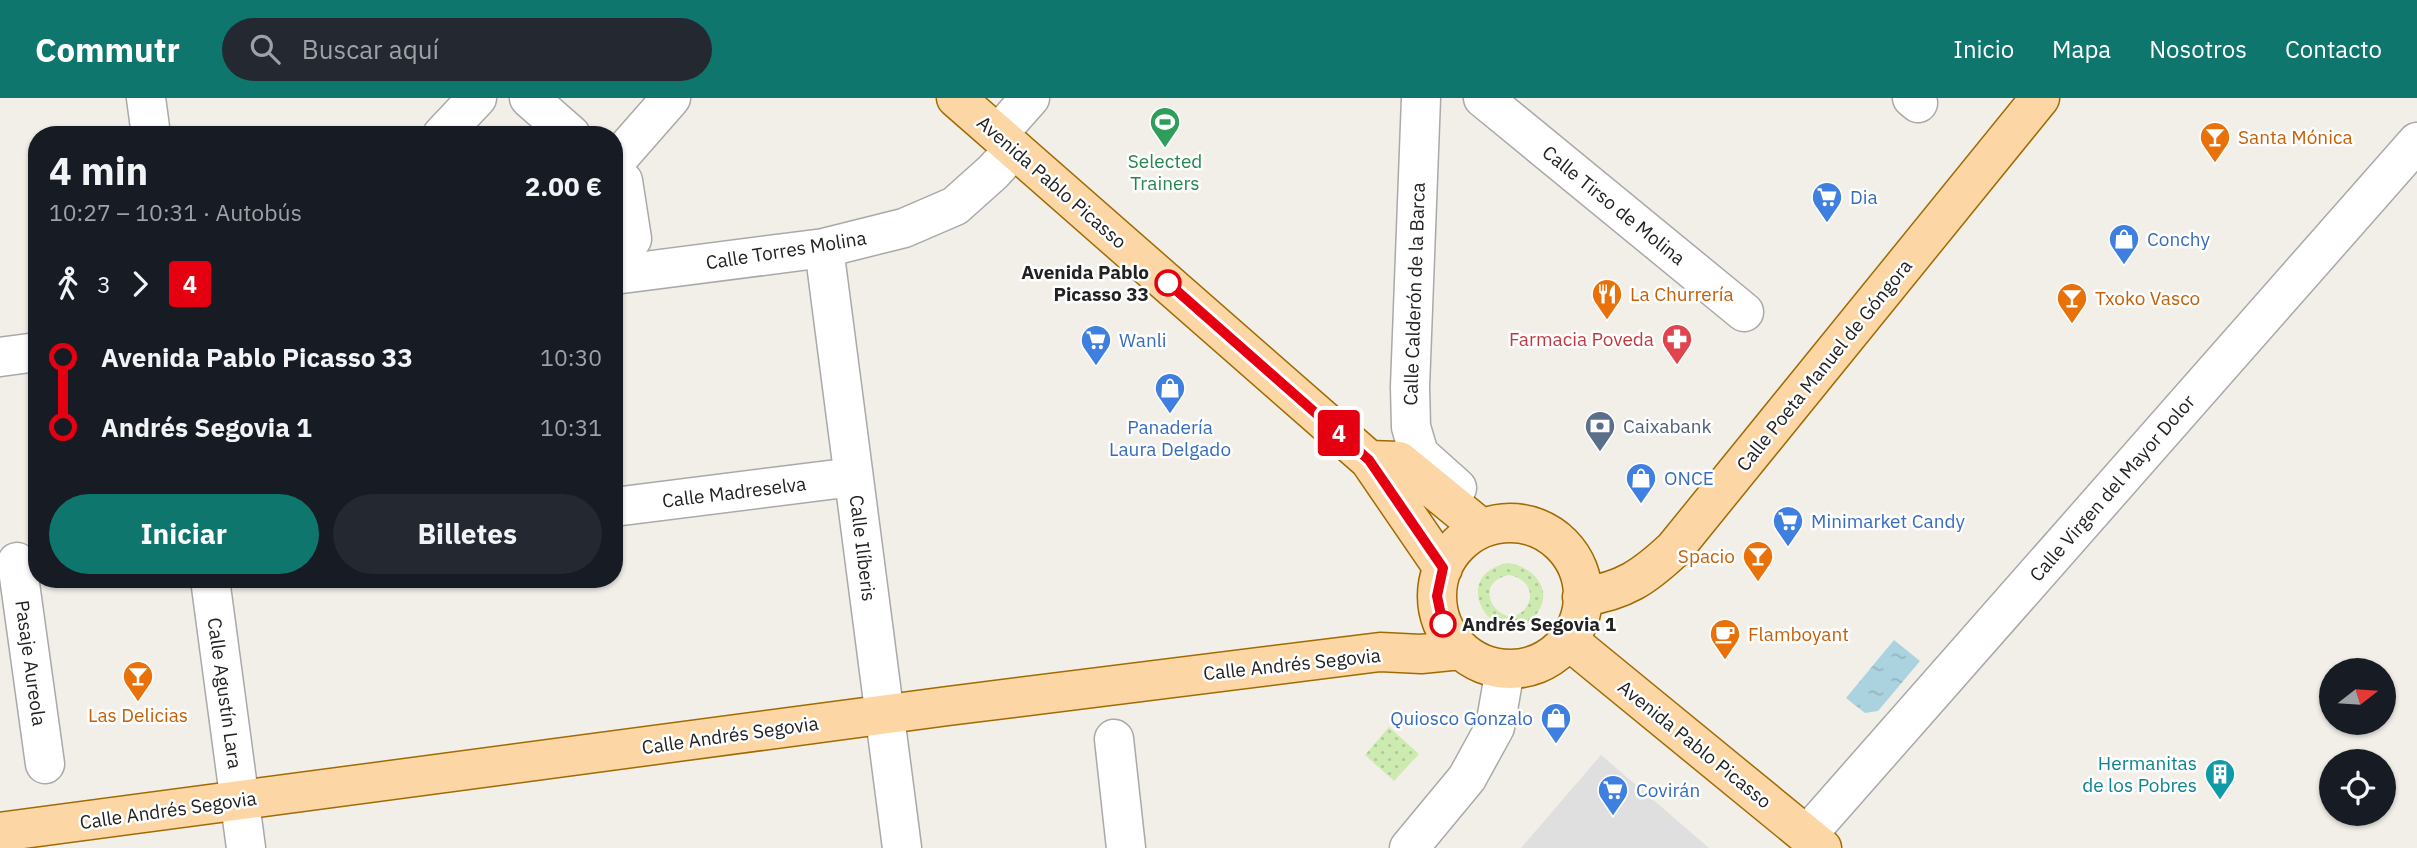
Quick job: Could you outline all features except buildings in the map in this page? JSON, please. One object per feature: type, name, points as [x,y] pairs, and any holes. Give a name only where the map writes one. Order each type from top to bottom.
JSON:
[{"type":"main road","name":"Avenida Pablo Picasso","points":[[956,98],[1369,460],[1443,568]]},
{"type":"main road","name":"Calle Poeta Manuel de Góngora","points":[[1582,597],[1600,594],[1638,580],[1674,549],[2040,98]]},
{"type":"main road","points":[[1369,460],[1399,461],[1472,521],[1512,523],[1544,531],[1559,542],[1571,556],[1580,575],[1582,597],[1579,619],[1568,640],[1543,661],[1525,667],[1505,669],[1482,664],[1461,650],[1443,624],[1437,596],[1443,568],[1472,521]]},
{"type":"main road","name":"Avenida Pablo Picasso","points":[[1568,640],[1814,841]]},
{"type":"main road","name":"Calle Andrés Segovia","points":[[0,832],[885,714],[1362,654],[1421,654],[1461,650]]},
{"type":"street","points":[[146,98],[149,126]]},
{"type":"street","points":[[451,126],[477,98]]},
{"type":"street","points":[[529,98],[561,126]]},
{"type":"street","points":[[623,153],[671,98]]},
{"type":"street","name":"Calle Torres Molina","points":[[623,274],[824,248],[904,228],[955,206],[993,172],[1006,141],[1030,98]]},
{"type":"street","name":"Calle Calderón de la Barca","points":[[1421,98],[1410,387],[1411,427],[1419,454],[1458,489],[1472,521]]},
{"type":"street","name":"Calle Tirso de Molina","points":[[1483,98],[1744,312]]},
{"type":"street","name":"Calle Virgen del Mayor Dolor","points":[[1814,841],[2417,142]]},
{"type":"street","points":[[623,181],[632,239]]},
{"type":"street","name":"Calle Ilíberis","points":[[824,248],[902,848]]},
{"type":"street","points":[[0,357],[28,353]]},
{"type":"street","name":"Calle Madreselva","points":[[623,506],[853,477]]},
{"type":"street","name":"Pasaje Aureola","points":[[18,562],[45,764]]},
{"type":"street","name":"Calle Agustín Lara","points":[[211,588],[246,848]]},
{"type":"street","points":[[1409,848],[1466,778],[1495,727],[1505,669]]},
{"type":"street","points":[[1114,739],[1126,848]]},
{"type":"shaded area","points":[[1601,755],[1658,804],[1709,848],[1521,848]]},
{"type":"green space","points":[[1507,563],[1524,568],[1538,579],[1542,586],[1542,603],[1538,612],[1524,625],[1510,628],[1496,623],[1485,613],[1479,599],[1479,585],[1488,572]],"holes":[[[1514,576],[1524,582],[1530,595],[1527,606],[1518,614],[1509,616],[1500,613],[1494,606],[1490,588],[1496,580]]]},
{"type":"green space","points":[[1389,727],[1419,754],[1394,781],[1365,755]]},
{"type":"water","points":[[1894,640],[1920,661],[1878,711],[1865,713],[1846,698]]},
{"type":"bus line","name":"4","points":[[1168,283],[1369,460],[1443,568],[1438,581],[1437,596],[1443,624]]},
{"type":"place","name":"Selected Trainers","points":[[1165,149]]},
{"type":"place","name":"Santa Mónica","points":[[2215,164]]},
{"type":"place","name":"Dia","points":[[1827,224]]},
{"type":"place","name":"Conchy","points":[[2124,266]]},
{"type":"place","name":"Avenida Pablo Picasso 33","points":[[1168,283]]},
{"type":"place","name":"La Churrería","points":[[1607,321]]},
{"type":"place","name":"Txoko Vasco","points":[[2072,325]]},
{"type":"place","name":"Farmacia Poveda","points":[[1677,366]]},
{"type":"place","name":"Wanli","points":[[1096,367]]},
{"type":"place","name":"Panadería Laura Delgado","points":[[1170,415]]},
{"type":"place","name":"Caixabank","points":[[1600,453]]},
{"type":"place","name":"ONCE","points":[[1641,505]]},
{"type":"place","name":"Minimarket Candy","points":[[1788,548]]},
{"type":"place","name":"Spacio","points":[[1758,583]]},
{"type":"place","name":"Andrés Segovia 1","points":[[1443,624]]},
{"type":"place","name":"Flamboyant","points":[[1725,661]]},
{"type":"place","name":"Las Delicias","points":[[138,703]]},
{"type":"place","name":"Quiosco Gonzalo","points":[[1556,745]]},
{"type":"place","name":"Hermanitas de los Pobres","points":[[2220,801]]},
{"type":"place","name":"Covirán","points":[[1613,817]]}]
